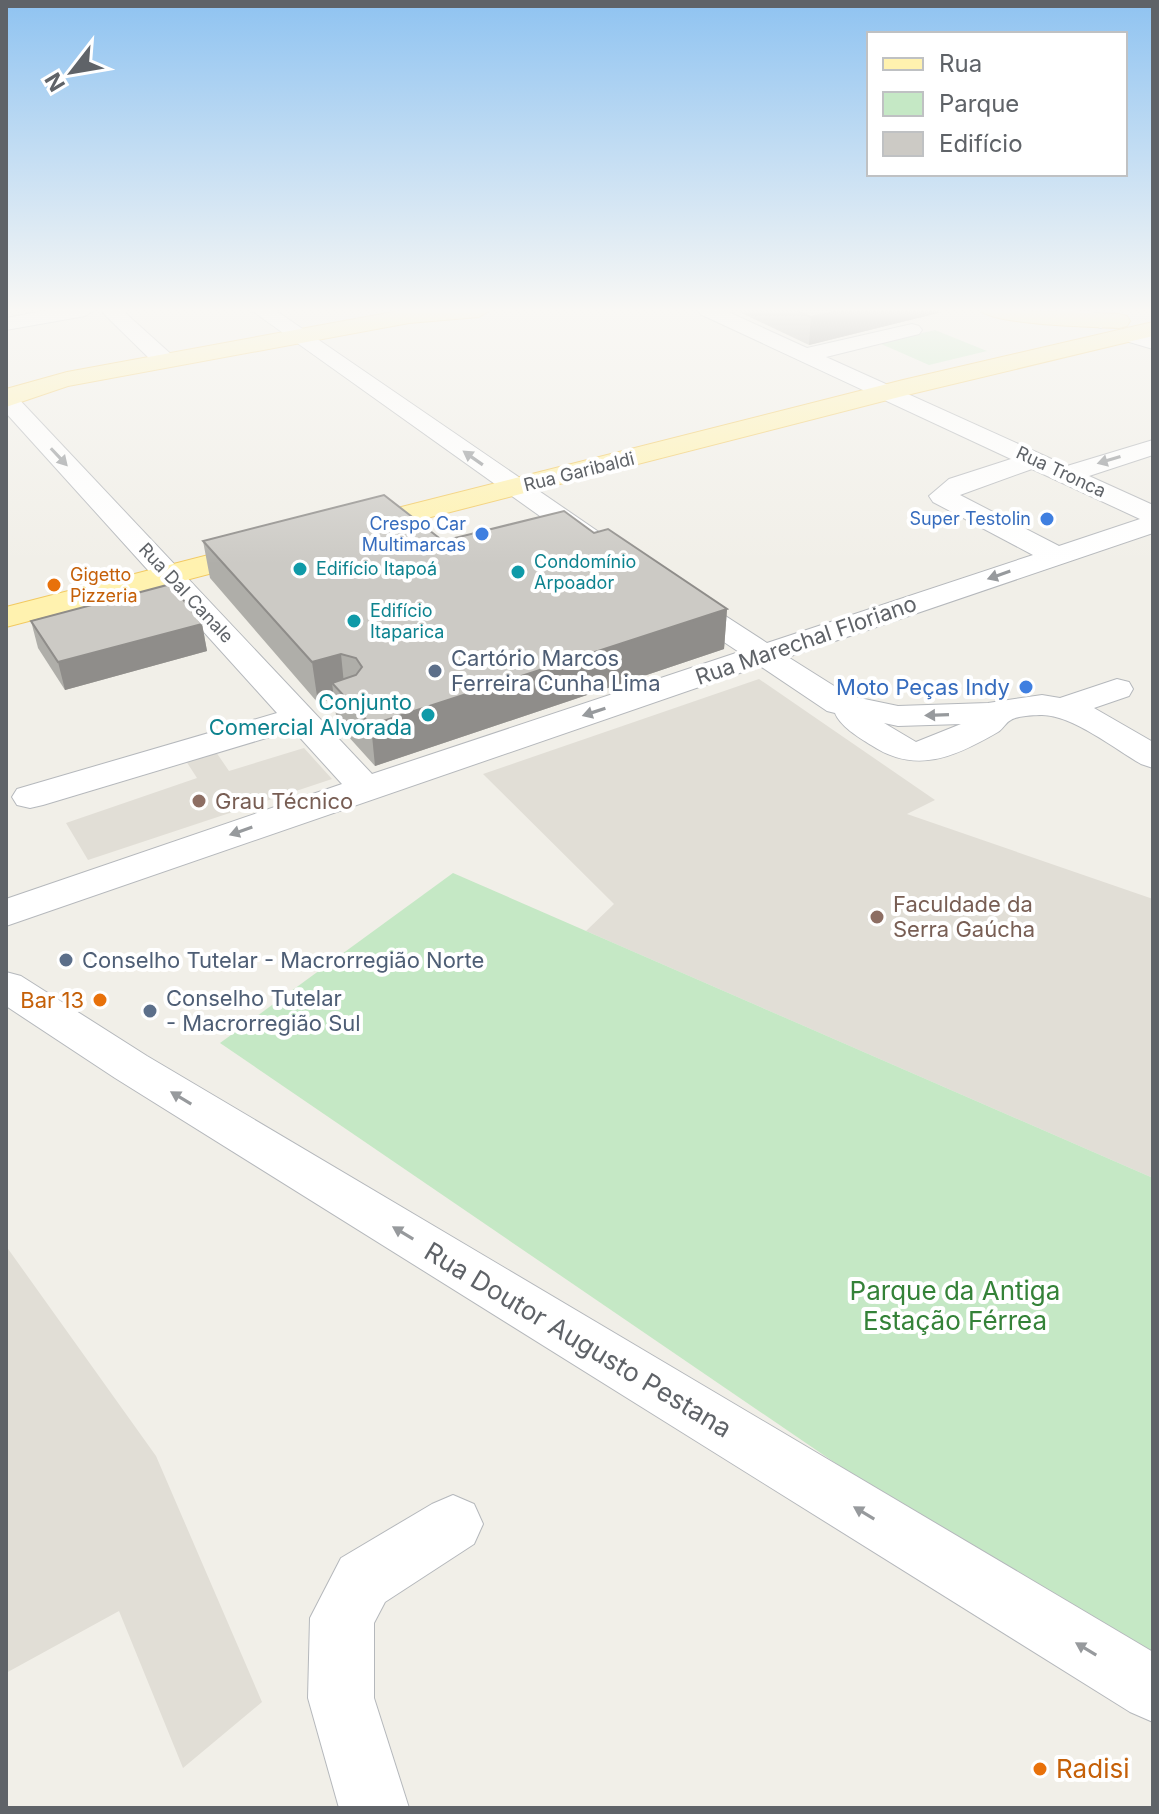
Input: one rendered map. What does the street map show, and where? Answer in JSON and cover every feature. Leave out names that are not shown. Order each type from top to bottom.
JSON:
[{"type":"main road","name":"Rua Garibaldi","points":[[319,536],[880,395]]},
{"type":"main road","points":[[6,617],[289,544]]},
{"type":"street","points":[[384,395],[619,559]]},
{"type":"street","name":"Rua Tronca","points":[[890,395],[1153,515]]},
{"type":"street","name":"Rua Dal Canale","points":[[6,399],[168,573],[311,717],[365,788]]},
{"type":"street","points":[[1065,475],[1153,447]]},
{"type":"street","points":[[1034,460],[958,485],[942,496],[1056,556]]},
{"type":"street","name":"Rua Marechal Floriano","points":[[6,913],[365,788],[1153,524]]},
{"type":"street","points":[[658,585],[902,748],[917,752],[930,750],[983,726],[1038,708],[1117,689]]},
{"type":"street","points":[[1038,708],[1084,716],[1153,757]]},
{"type":"street","points":[[30,797],[311,717]]},
{"type":"street","name":"Rua Doutor Augusto Pestana","points":[[6,986],[145,1076],[1153,1689]]},
{"type":"street","points":[[374,1808],[341,1698],[342,1618],[363,1580],[453,1524]]},
{"type":"shaded area","name":"Faculdade da Serra Gaúcha","points":[[759,679],[935,800],[907,814],[1153,899],[1153,1178],[586,931],[614,904],[483,774]]},
{"type":"shaded area","name":"Grau Técnico","points":[[304,748],[332,779],[88,860],[66,823],[197,778],[186,761],[216,752],[229,771]]},
{"type":"shaded area","points":[[6,1246],[156,1456],[262,1702],[183,1768],[119,1611],[6,1673]]},
{"type":"green space","name":"Parque da Antiga Estação Férrea","points":[[453,873],[1153,1178],[1153,1680],[220,1043]]},
{"type":"building","points":[[384,495],[443,541],[564,511],[594,533],[608,529],[727,609],[371,725],[332,683],[356,675],[362,667],[356,658],[341,654],[312,662],[203,541]]},
{"type":"building","points":[[171,584],[202,624],[58,662],[31,621]]},
{"type":"place","name":"Super Testolin","points":[[1047,519]]},
{"type":"place","name":"Crespo Car Multimarcas","points":[[482,534]]},
{"type":"place","name":"Edifício Itapoá","points":[[300,569]]},
{"type":"place","name":"Condomínio Arpoador","points":[[518,572]]},
{"type":"place","name":"Gigetto Pizzeria","points":[[54,585]]},
{"type":"place","name":"Edifício Itaparica","points":[[354,621]]},
{"type":"place","name":"Cartório Marcos Ferreira Cunha Lima","points":[[435,671]]},
{"type":"place","name":"Moto Peças Indy","points":[[1026,687]]},
{"type":"place","name":"Conjunto Comercial Alvorada","points":[[428,715]]},
{"type":"place","name":"Grau Técnico","points":[[199,801]]},
{"type":"place","name":"Faculdade da Serra Gaúcha","points":[[877,917]]},
{"type":"place","name":"Conselho Tutelar - Macrorregião Norte","points":[[66,960]]},
{"type":"place","name":"Bar 13","points":[[100,1000]]},
{"type":"place","name":"Conselho Tutelar - Macrorregião Sul","points":[[150,1011]]},
{"type":"place","name":"Radisi","points":[[1040,1769]]}]
